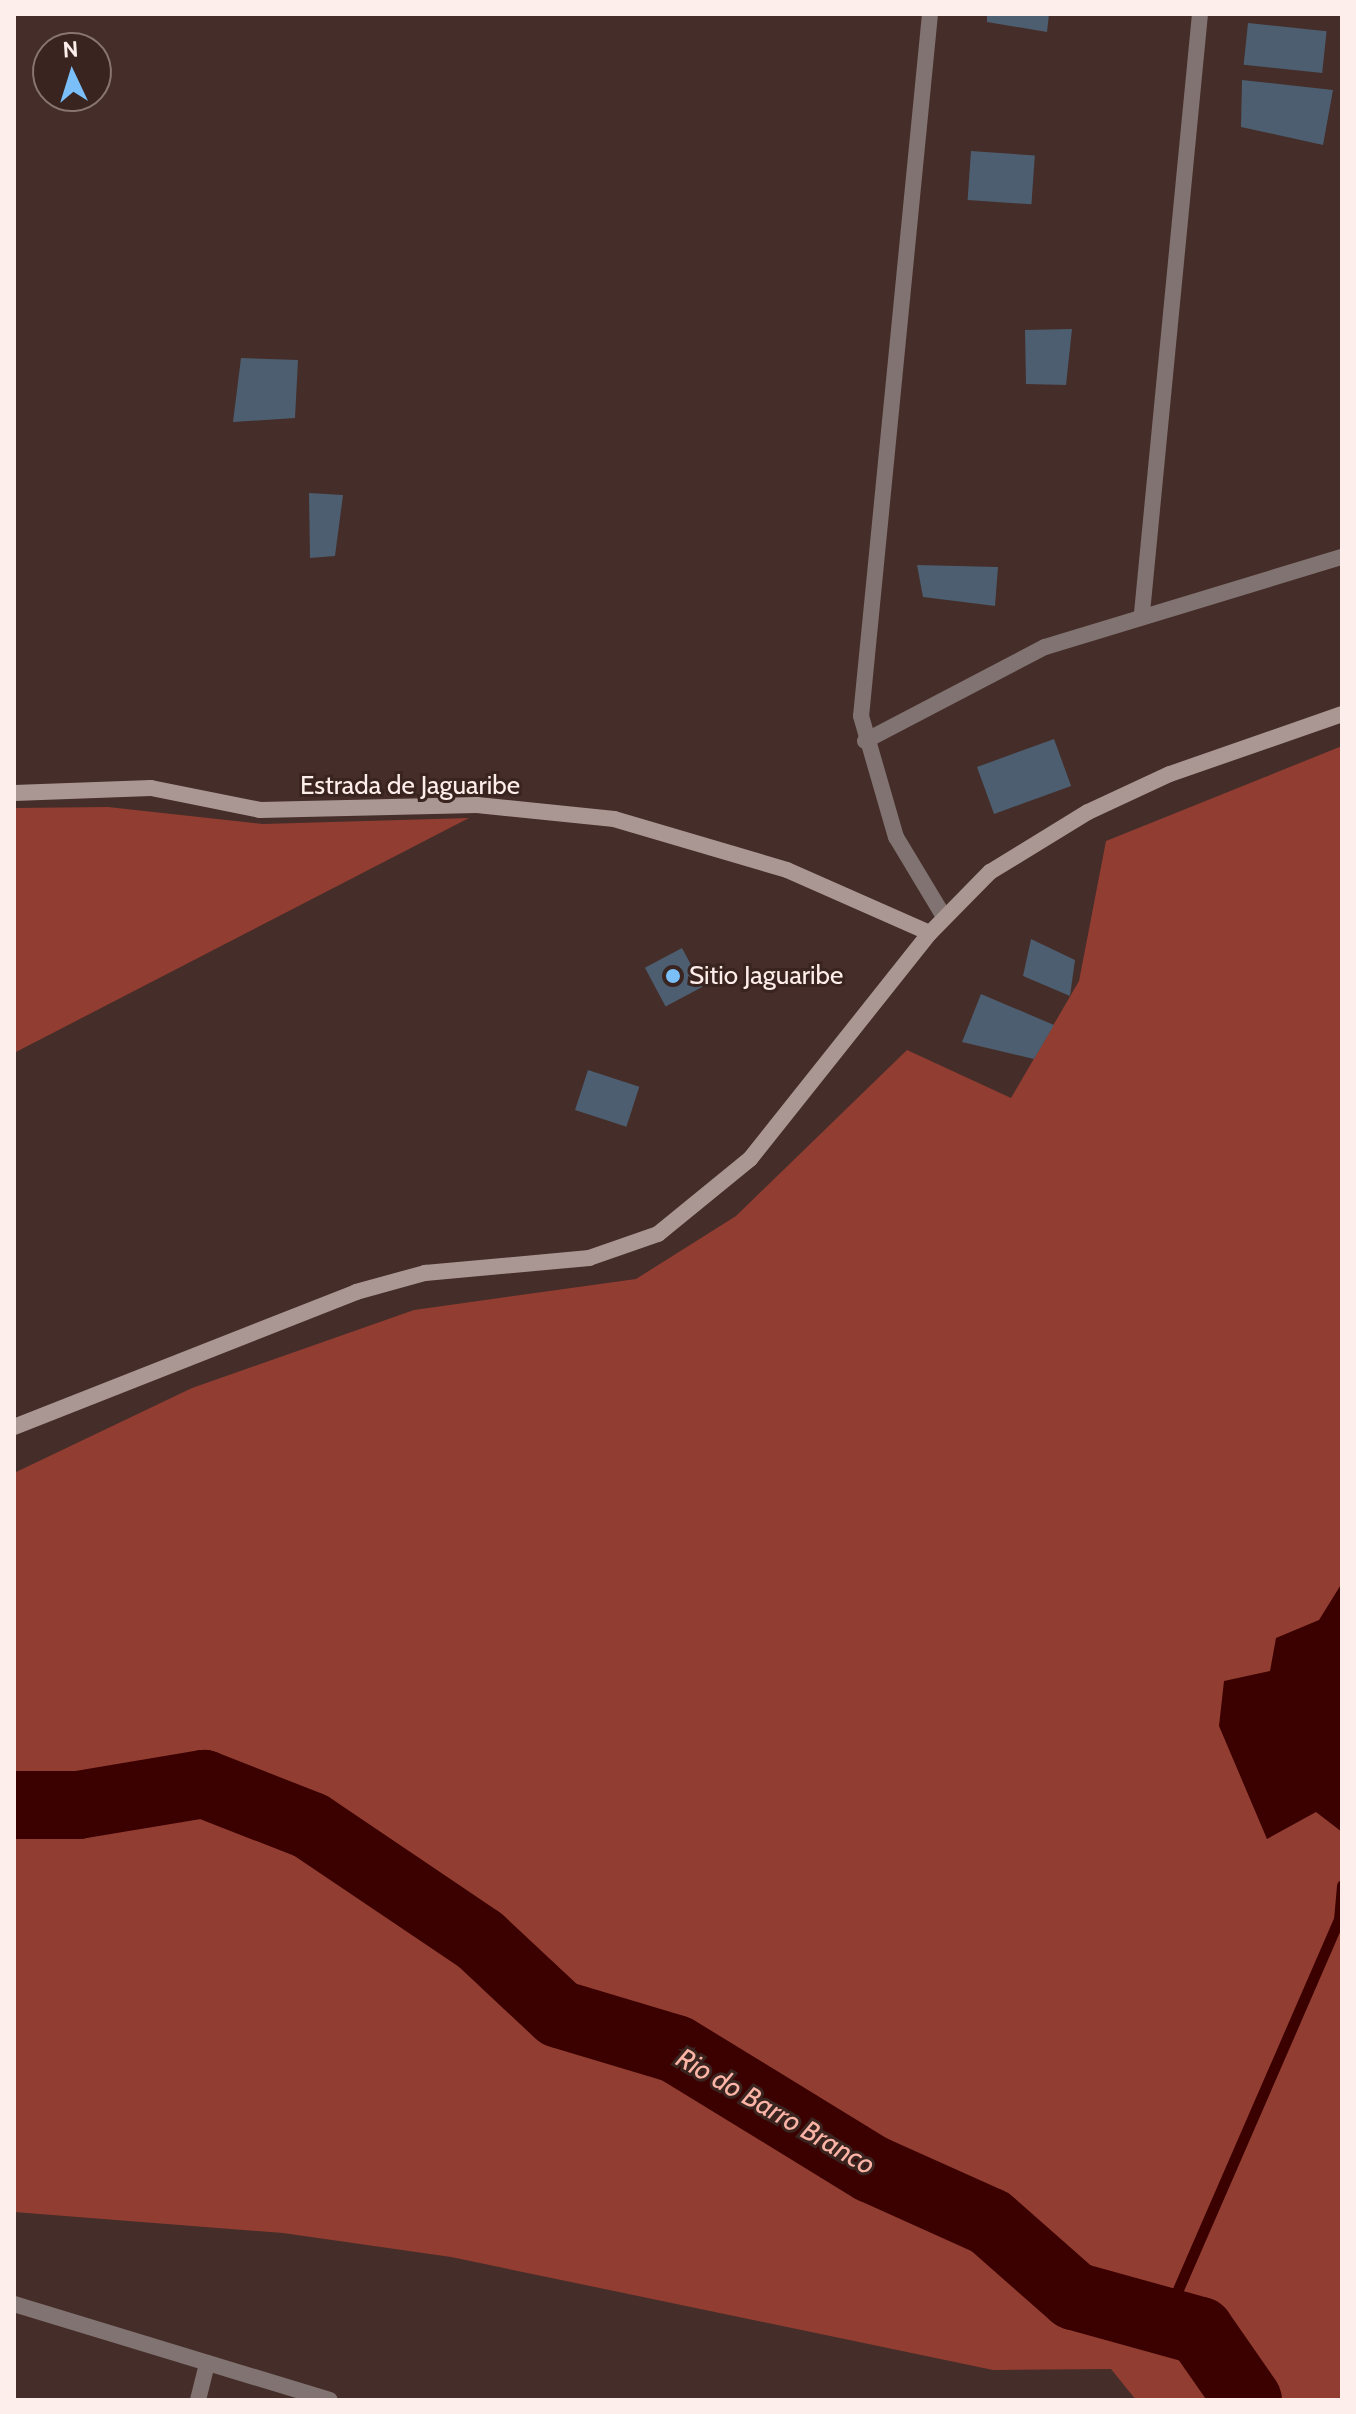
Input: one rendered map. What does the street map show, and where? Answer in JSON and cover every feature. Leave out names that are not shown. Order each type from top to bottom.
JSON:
[{"type":"street","points":[[930,14],[866,650],[865,741],[896,837],[944,917]]},
{"type":"street","points":[[1142,613],[1200,14]]},
{"type":"street","points":[[865,741],[994,668],[1142,613],[1342,557]]},
{"type":"street","points":[[14,1427],[356,1292],[425,1273],[589,1258],[658,1234],[750,1159],[930,933],[990,872],[1088,812],[1170,774],[1342,714]]},
{"type":"street","name":"Estrada de Jaguaribe","points":[[14,793],[151,788],[260,810],[477,805],[614,819],[787,870],[930,933]]},
{"type":"street","points":[[14,2304],[330,2400]]},
{"type":"street","points":[[198,2400],[207,2363]]},
{"type":"shaded area","points":[[1342,746],[1342,2400],[1136,2400],[1111,2369],[993,2370],[451,2257],[283,2233],[14,2212],[14,1473],[192,1388],[414,1310],[636,1279],[736,1216],[907,1050],[1011,1098],[1079,981],[1106,841]]},
{"type":"shaded area","points":[[108,807],[263,824],[469,818],[14,1053],[14,808]]},
{"type":"shaded area","points":[[1342,1583],[1342,1832],[1316,1812],[1267,1839],[1219,1726],[1224,1681],[1270,1671],[1276,1638],[1319,1620]]},
{"type":"building","points":[[987,14],[1049,14],[1047,32],[987,22]]},
{"type":"building","points":[[1248,23],[1327,31],[1322,73],[1244,65]]},
{"type":"building","points":[[1242,80],[1333,90],[1323,145],[1241,127]]},
{"type":"building","points":[[971,151],[1035,155],[1031,204],[968,200]]},
{"type":"building","points":[[1072,329],[1066,385],[1026,384],[1025,330]]},
{"type":"building","points":[[241,358],[298,360],[295,418],[233,422]]},
{"type":"building","points":[[309,493],[343,495],[335,556],[310,558]]},
{"type":"building","points":[[917,565],[998,567],[995,606],[923,597]]},
{"type":"building","points":[[1054,739],[1071,786],[994,814],[977,767]]},
{"type":"building","points":[[1031,939],[1075,960],[1070,996],[1023,976]]},
{"type":"building","name":"Sitio Jaguaribe","points":[[682,948],[703,987],[666,1007],[645,968]]},
{"type":"building","points":[[981,994],[1054,1025],[1034,1059],[962,1042]]},
{"type":"building","points":[[588,1070],[639,1087],[626,1127],[575,1110]]},
{"type":"waterway","name":"Rio do Barro Branco","points":[[14,1805],[78,1805],[204,1784],[311,1826],[480,1940],[559,2014],[676,2049],[872,2169],[990,2222],[1074,2296],[1200,2331],[1248,2400]]},
{"type":"waterway","points":[[1166,2317],[1339,1920],[1342,1885]]},
{"type":"place","name":"Sitio Jaguaribe","points":[[673,976]]}]
